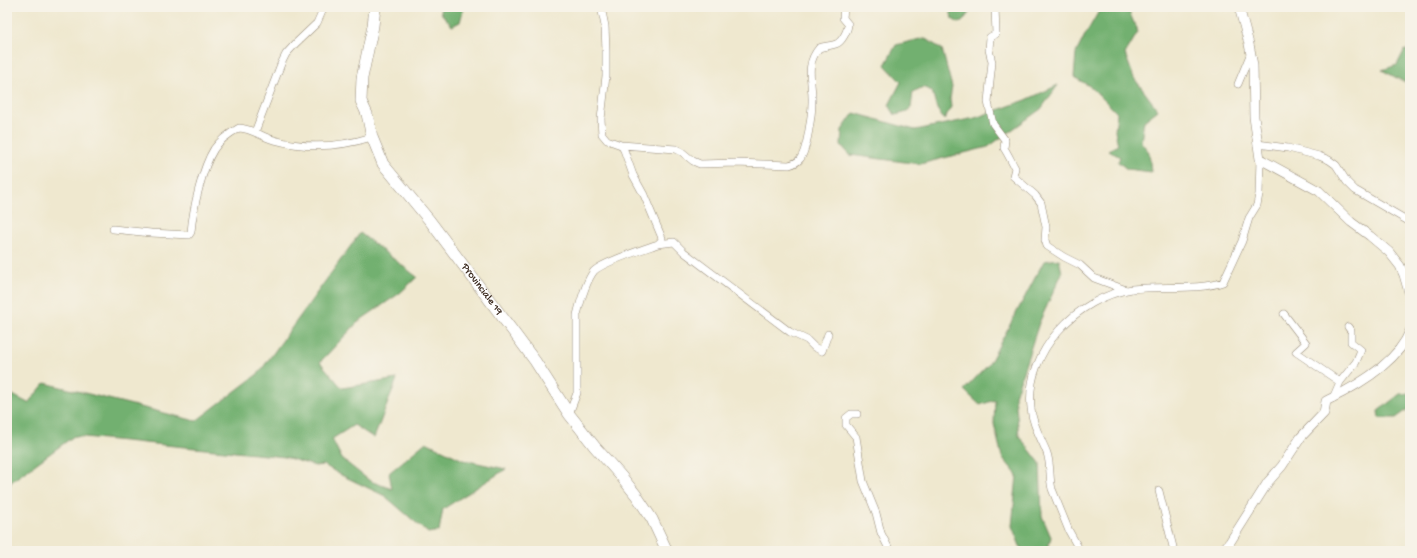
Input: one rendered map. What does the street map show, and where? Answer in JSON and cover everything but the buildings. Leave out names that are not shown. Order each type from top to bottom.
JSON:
[{"type":"main road","name":"Provinciale 19","points":[[375,7],[373,26],[364,70],[362,101],[367,114],[372,137],[383,164],[430,221],[512,330],[594,447],[636,495],[652,519],[667,551]]},
{"type":"street","points":[[255,132],[280,64],[286,54],[317,23],[324,7]]},
{"type":"street","points":[[601,7],[605,26],[606,51],[606,76],[601,119],[602,134],[607,140],[621,145],[676,150],[682,152],[693,161],[706,164],[736,163],[789,165],[796,163],[801,159],[808,138],[812,103],[810,73],[812,57],[819,48],[837,44],[841,40],[848,28],[848,24],[843,18],[844,7]]},
{"type":"street","points":[[996,7],[996,34],[990,37],[989,50],[992,62],[988,102],[992,124],[1005,140],[1004,148],[1015,168],[1013,176],[1035,194],[1041,203],[1046,227],[1045,240],[1047,246],[1080,265],[1094,278],[1126,290]]},
{"type":"street","points":[[1080,551],[1069,531],[1050,483],[1050,466],[1047,454],[1037,431],[1030,407],[1033,378],[1046,346],[1058,331],[1073,317],[1104,297],[1126,290],[1200,286],[1223,282],[1257,205],[1259,194],[1260,159],[1254,117],[1252,65],[1239,7]]},
{"type":"street","points":[[1238,84],[1250,55]]},
{"type":"street","points":[[113,229],[189,235],[191,232],[194,210],[206,168],[214,149],[222,140],[240,128],[246,128],[276,141],[314,147],[359,141],[372,137]]},
{"type":"street","points":[[1257,144],[1288,148],[1329,160],[1336,165],[1347,182],[1355,190],[1410,222]]},
{"type":"street","points":[[621,145],[633,175],[644,195],[660,232],[662,238],[658,244]]},
{"type":"street","points":[[1260,159],[1319,191],[1351,222],[1389,252],[1400,266],[1410,296]]},
{"type":"street","points":[[570,414],[577,392],[578,315],[580,303],[594,271],[624,256],[658,244],[674,242],[684,252],[769,317],[790,332],[807,340],[814,347],[822,351],[828,334]]},
{"type":"street","points":[[1284,314],[1306,343],[1296,352],[1340,382]]},
{"type":"street","points":[[1333,398],[1340,382],[1356,362],[1361,350],[1351,342],[1351,331],[1348,327]]},
{"type":"street","points":[[1222,551],[1230,542],[1268,482],[1282,466],[1301,437],[1324,413],[1326,401],[1366,379],[1393,356],[1402,346],[1410,331]]},
{"type":"street","points":[[857,414],[851,414],[846,418],[846,425],[856,437],[863,481],[876,513],[881,533],[890,551]]},
{"type":"street","points":[[1159,491],[1174,551]]},
{"type":"green space","points":[[440,7],[464,7],[460,22],[452,26],[441,13]]},
{"type":"green space","points":[[951,7],[970,7],[972,9],[962,22],[959,23],[952,19]]},
{"type":"green space","points":[[1098,7],[1127,7],[1138,32],[1125,54],[1134,78],[1158,110],[1144,121],[1141,142],[1149,152],[1151,172],[1127,169],[1118,162],[1120,157],[1108,150],[1118,145],[1115,131],[1117,113],[1091,87],[1074,77],[1076,53],[1099,11]]},
{"type":"green space","points":[[924,38],[942,49],[952,87],[950,99],[951,107],[944,120],[937,109],[932,91],[923,87],[913,92],[911,108],[904,113],[895,115],[889,105],[901,82],[885,65],[896,45]]},
{"type":"green space","points":[[1410,49],[1410,81],[1408,84],[1382,70],[1397,65],[1404,51]]},
{"type":"green space","points":[[1058,85],[1041,109],[988,147],[920,164],[850,155],[841,145],[842,130],[854,113],[915,130],[975,118],[1026,100]]},
{"type":"green space","points":[[360,233],[417,277],[400,293],[359,321],[320,362],[342,388],[397,379],[374,438],[354,425],[332,439],[342,459],[370,481],[392,489],[389,473],[426,442],[463,460],[506,469],[443,509],[439,531],[428,533],[385,496],[339,474],[324,465],[315,466],[285,457],[74,436],[11,482],[7,494],[7,392],[28,403],[45,383],[196,421],[259,373]]},
{"type":"green space","points":[[1059,259],[1062,273],[1039,323],[1015,396],[1019,436],[1040,463],[1042,516],[1051,537],[1047,551],[1022,551],[1012,526],[1017,475],[1002,457],[994,424],[995,400],[980,405],[964,390],[989,364],[1044,261]]},
{"type":"green space","points":[[1410,393],[1410,408],[1396,418],[1379,418],[1378,411],[1400,394]]}]
